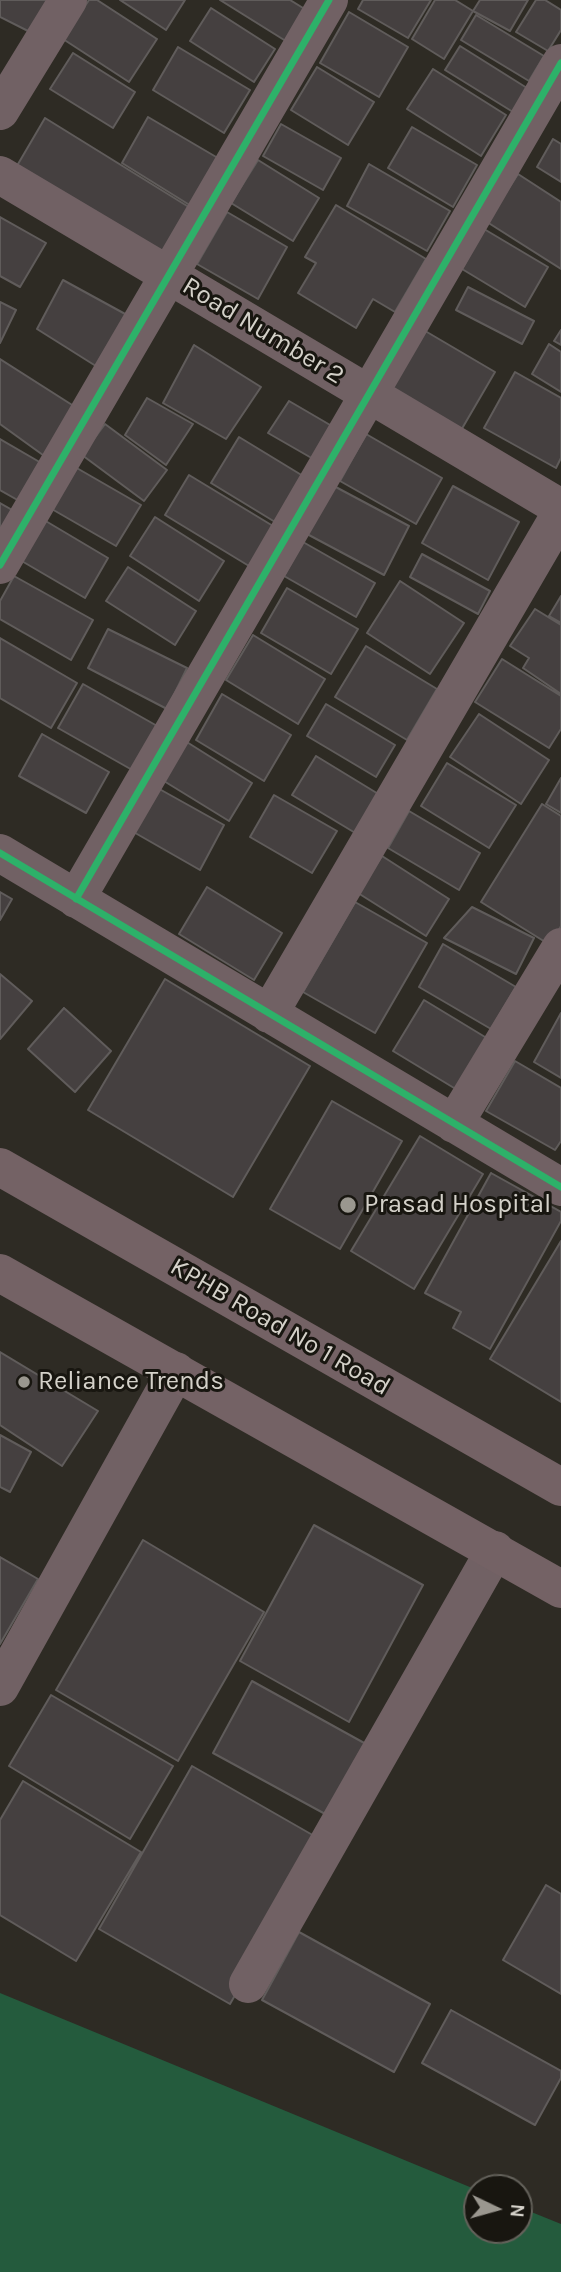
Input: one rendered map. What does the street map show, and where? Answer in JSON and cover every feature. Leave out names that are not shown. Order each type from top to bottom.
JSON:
[{"type":"main road","name":"KPHB Road No 1 Road","points":[[0,1167],[561,1488]]},
{"type":"main road","points":[[0,1273],[561,1588]]},
{"type":"street","points":[[0,111],[68,0]]},
{"type":"street","points":[[0,565],[329,0]]},
{"type":"street","points":[[76,899],[561,64]]},
{"type":"street","name":"Road Number 2","points":[[0,175],[561,511]]},
{"type":"street","points":[[270,1014],[561,511]]},
{"type":"street","points":[[0,853],[561,1186]]},
{"type":"street","points":[[454,1124],[561,947]]},
{"type":"street","points":[[0,1687],[176,1371]]},
{"type":"street","points":[[248,1984],[495,1550]]},
{"type":"green space","points":[[0,1993],[463,2184],[463,2244],[533,2244],[533,2213],[561,2224],[561,2272],[0,2272]]},
{"type":"building","points":[[0,0],[48,0],[30,32],[0,17]]},
{"type":"building","points":[[89,0],[97,0],[157,39],[129,82],[63,39]]},
{"type":"building","points":[[120,0],[185,0],[166,30]]},
{"type":"building","points":[[220,0],[290,0],[316,16],[297,48]]},
{"type":"building","points":[[363,0],[431,0],[408,38],[358,9]]},
{"type":"building","points":[[435,0],[455,0],[473,11],[444,59],[412,39]]},
{"type":"building","points":[[480,0],[528,0],[510,31],[473,11]]},
{"type":"building","points":[[536,0],[545,0],[561,10],[561,30],[548,51],[516,32]]},
{"type":"building","points":[[211,8],[275,49],[254,82],[190,41]]},
{"type":"building","points":[[349,12],[408,47],[379,97],[320,63]]},
{"type":"building","points":[[476,15],[544,56],[529,81],[461,40]]},
{"type":"building","points":[[460,46],[527,88],[513,112],[445,70]]},
{"type":"building","points":[[178,47],[250,90],[224,133],[153,90]]},
{"type":"building","points":[[73,53],[135,92],[113,128],[50,89]]},
{"type":"building","points":[[317,67],[374,102],[348,145],[291,110]]},
{"type":"building","points":[[433,69],[506,115],[481,156],[407,109]]},
{"type":"building","points":[[148,117],[223,161],[196,209],[122,163]]},
{"type":"building","points":[[45,118],[192,209],[158,264],[11,176]]},
{"type":"building","points":[[281,124],[341,158],[323,190],[263,156]]},
{"type":"building","points":[[412,127],[477,165],[453,207],[388,168]]},
{"type":"building","points":[[553,139],[561,144],[561,182],[537,167]]},
{"type":"building","points":[[258,160],[319,198],[293,241],[231,203]]},
{"type":"building","points":[[369,164],[450,211],[427,251],[347,206]]},
{"type":"building","points":[[518,174],[561,202],[561,269],[487,222]]},
{"type":"building","points":[[336,205],[426,259],[395,312],[373,299],[356,328],[298,293],[316,263],[305,257]]},
{"type":"building","points":[[227,212],[287,247],[258,299],[197,264]]},
{"type":"building","points":[[0,217],[46,243],[20,287],[0,276]]},
{"type":"building","points":[[484,229],[548,267],[525,307],[462,269]]},
{"type":"building","points":[[63,280],[127,315],[99,368],[37,329]]},
{"type":"building","points":[[468,287],[534,321],[522,344],[456,310]]},
{"type":"building","points":[[0,302],[16,310],[0,343]]},
{"type":"building","points":[[415,325],[495,372],[460,432],[380,385]]},
{"type":"building","points":[[561,330],[561,345],[554,341]]},
{"type":"building","points":[[549,344],[561,352],[561,392],[532,374]]},
{"type":"building","points":[[194,345],[261,387],[226,439],[163,403]]},
{"type":"building","points":[[0,359],[80,410],[54,463],[0,424]]},
{"type":"building","points":[[515,372],[561,398],[561,458],[556,468],[484,428]]},
{"type":"building","points":[[147,398],[193,424],[166,465],[125,435]]},
{"type":"building","points":[[289,401],[337,429],[315,460],[268,433]]},
{"type":"building","points":[[105,424],[167,470],[144,501],[82,455]]},
{"type":"building","points":[[366,434],[442,478],[416,524],[340,481]]},
{"type":"building","points":[[239,437],[308,479],[280,525],[211,483]]},
{"type":"building","points":[[0,439],[43,464],[21,502],[0,490]]},
{"type":"building","points":[[75,467],[141,505],[116,546],[50,508]]},
{"type":"building","points":[[189,475],[273,526],[249,566],[165,515]]},
{"type":"building","points":[[332,485],[409,526],[384,575],[307,534]]},
{"type":"building","points":[[453,486],[519,522],[488,580],[422,543]]},
{"type":"building","points":[[0,503],[21,515],[0,557]]},
{"type":"building","points":[[155,517],[224,561],[199,601],[130,556]]},
{"type":"building","points":[[44,520],[108,558],[85,598],[20,560]]},
{"type":"building","points":[[303,542],[375,583],[356,617],[284,576]]},
{"type":"building","points":[[422,554],[490,591],[478,614],[410,577]]},
{"type":"building","points":[[128,567],[196,611],[175,645],[106,601]]},
{"type":"building","points":[[14,576],[93,620],[71,660],[0,619],[0,601]]},
{"type":"building","points":[[400,581],[464,623],[430,674],[367,633]]},
{"type":"building","points":[[287,588],[358,629],[331,674],[261,633]]},
{"type":"building","points":[[561,596],[561,623],[549,616]]},
{"type":"building","points":[[535,609],[561,625],[561,694],[523,668],[529,658],[510,646]]},
{"type":"building","points":[[108,629],[187,668],[167,709],[88,668]]},
{"type":"building","points":[[253,635],[325,679],[298,724],[226,680]]},
{"type":"building","points":[[0,638],[77,683],[51,728],[0,698]]},
{"type":"building","points":[[366,646],[437,689],[407,740],[335,697]]},
{"type":"building","points":[[502,659],[561,696],[561,729],[549,748],[475,702]]},
{"type":"building","points":[[83,684],[159,727],[134,771],[58,728]]},
{"type":"building","points":[[222,694],[291,735],[264,781],[196,740]]},
{"type":"building","points":[[326,704],[395,745],[376,777],[307,736]]},
{"type":"building","points":[[479,714],[549,760],[521,804],[450,757]]},
{"type":"building","points":[[42,734],[109,772],[86,813],[19,776]]},
{"type":"building","points":[[182,739],[252,783],[229,821],[159,778]]},
{"type":"building","points":[[316,756],[380,795],[357,834],[292,795]]},
{"type":"building","points":[[447,763],[516,805],[489,848],[421,806]]},
{"type":"building","points":[[561,778],[561,813],[546,804]]},
{"type":"building","points":[[154,786],[224,825],[200,870],[130,830]]},
{"type":"building","points":[[274,795],[337,831],[312,873],[250,837]]},
{"type":"building","points":[[542,804],[561,816],[561,926],[550,945],[481,902]]},
{"type":"building","points":[[409,811],[480,853],[459,890],[388,848]]},
{"type":"building","points":[[382,856],[449,899],[426,936],[358,893]]},
{"type":"building","points":[[207,887],[282,933],[254,980],[179,934]]},
{"type":"building","points":[[0,892],[12,899],[0,920]]},
{"type":"building","points":[[355,902],[427,943],[375,1033],[303,992]]},
{"type":"building","points":[[472,907],[534,938],[516,974],[444,938]]},
{"type":"building","points":[[443,944],[516,987],[491,1029],[419,987]]},
{"type":"building","points":[[0,974],[32,1001],[0,1039]]},
{"type":"building","points":[[165,979],[310,1066],[233,1197],[88,1110]]},
{"type":"building","points":[[424,1000],[490,1040],[459,1091],[393,1051]]},
{"type":"building","points":[[64,1008],[111,1051],[75,1092],[28,1049]]},
{"type":"building","points":[[561,1013],[561,1078],[534,1062]]},
{"type":"building","points":[[515,1061],[561,1088],[561,1141],[555,1150],[486,1111]]},
{"type":"building","points":[[332,1101],[402,1141],[340,1249],[270,1209]]},
{"type":"building","points":[[420,1136],[483,1174],[414,1289],[351,1251]]},
{"type":"building","points":[[491,1173],[561,1212],[561,1221],[490,1349],[453,1328],[461,1312],[425,1293]]},
{"type":"building","points":[[561,1241],[561,1402],[490,1359]]},
{"type":"building","name":"Reliance Trends","points":[[0,1352],[98,1411],[62,1466],[0,1425]]},
{"type":"building","points":[[0,1435],[31,1452],[10,1492],[0,1487]]},
{"type":"building","points":[[314,1525],[423,1585],[349,1722],[240,1661]]},
{"type":"building","points":[[143,1540],[264,1612],[178,1761],[56,1690]]},
{"type":"building","points":[[0,1557],[38,1579],[0,1644]]},
{"type":"building","points":[[252,1681],[366,1744],[327,1815],[213,1753]]},
{"type":"building","points":[[51,1695],[173,1766],[130,1839],[9,1766]]},
{"type":"building","points":[[192,1766],[323,1841],[230,2004],[99,1929]]},
{"type":"building","points":[[23,1781],[141,1852],[76,1961],[0,1915],[0,1820]]},
{"type":"building","points":[[546,1885],[561,1894],[561,1994],[503,1960]]},
{"type":"building","points":[[299,1932],[430,2004],[394,2072],[262,2000]]},
{"type":"building","points":[[451,2010],[561,2071],[561,2078],[535,2125],[422,2063]]},
{"type":"cycle path","points":[[0,565],[329,0]]},
{"type":"cycle path","points":[[76,899],[561,63]]},
{"type":"cycle path","points":[[0,853],[561,1187]]},
{"type":"place","name":"Prasad Hospital","points":[[348,1205]]},
{"type":"place","name":"Reliance Trends","points":[[24,1382]]}]
